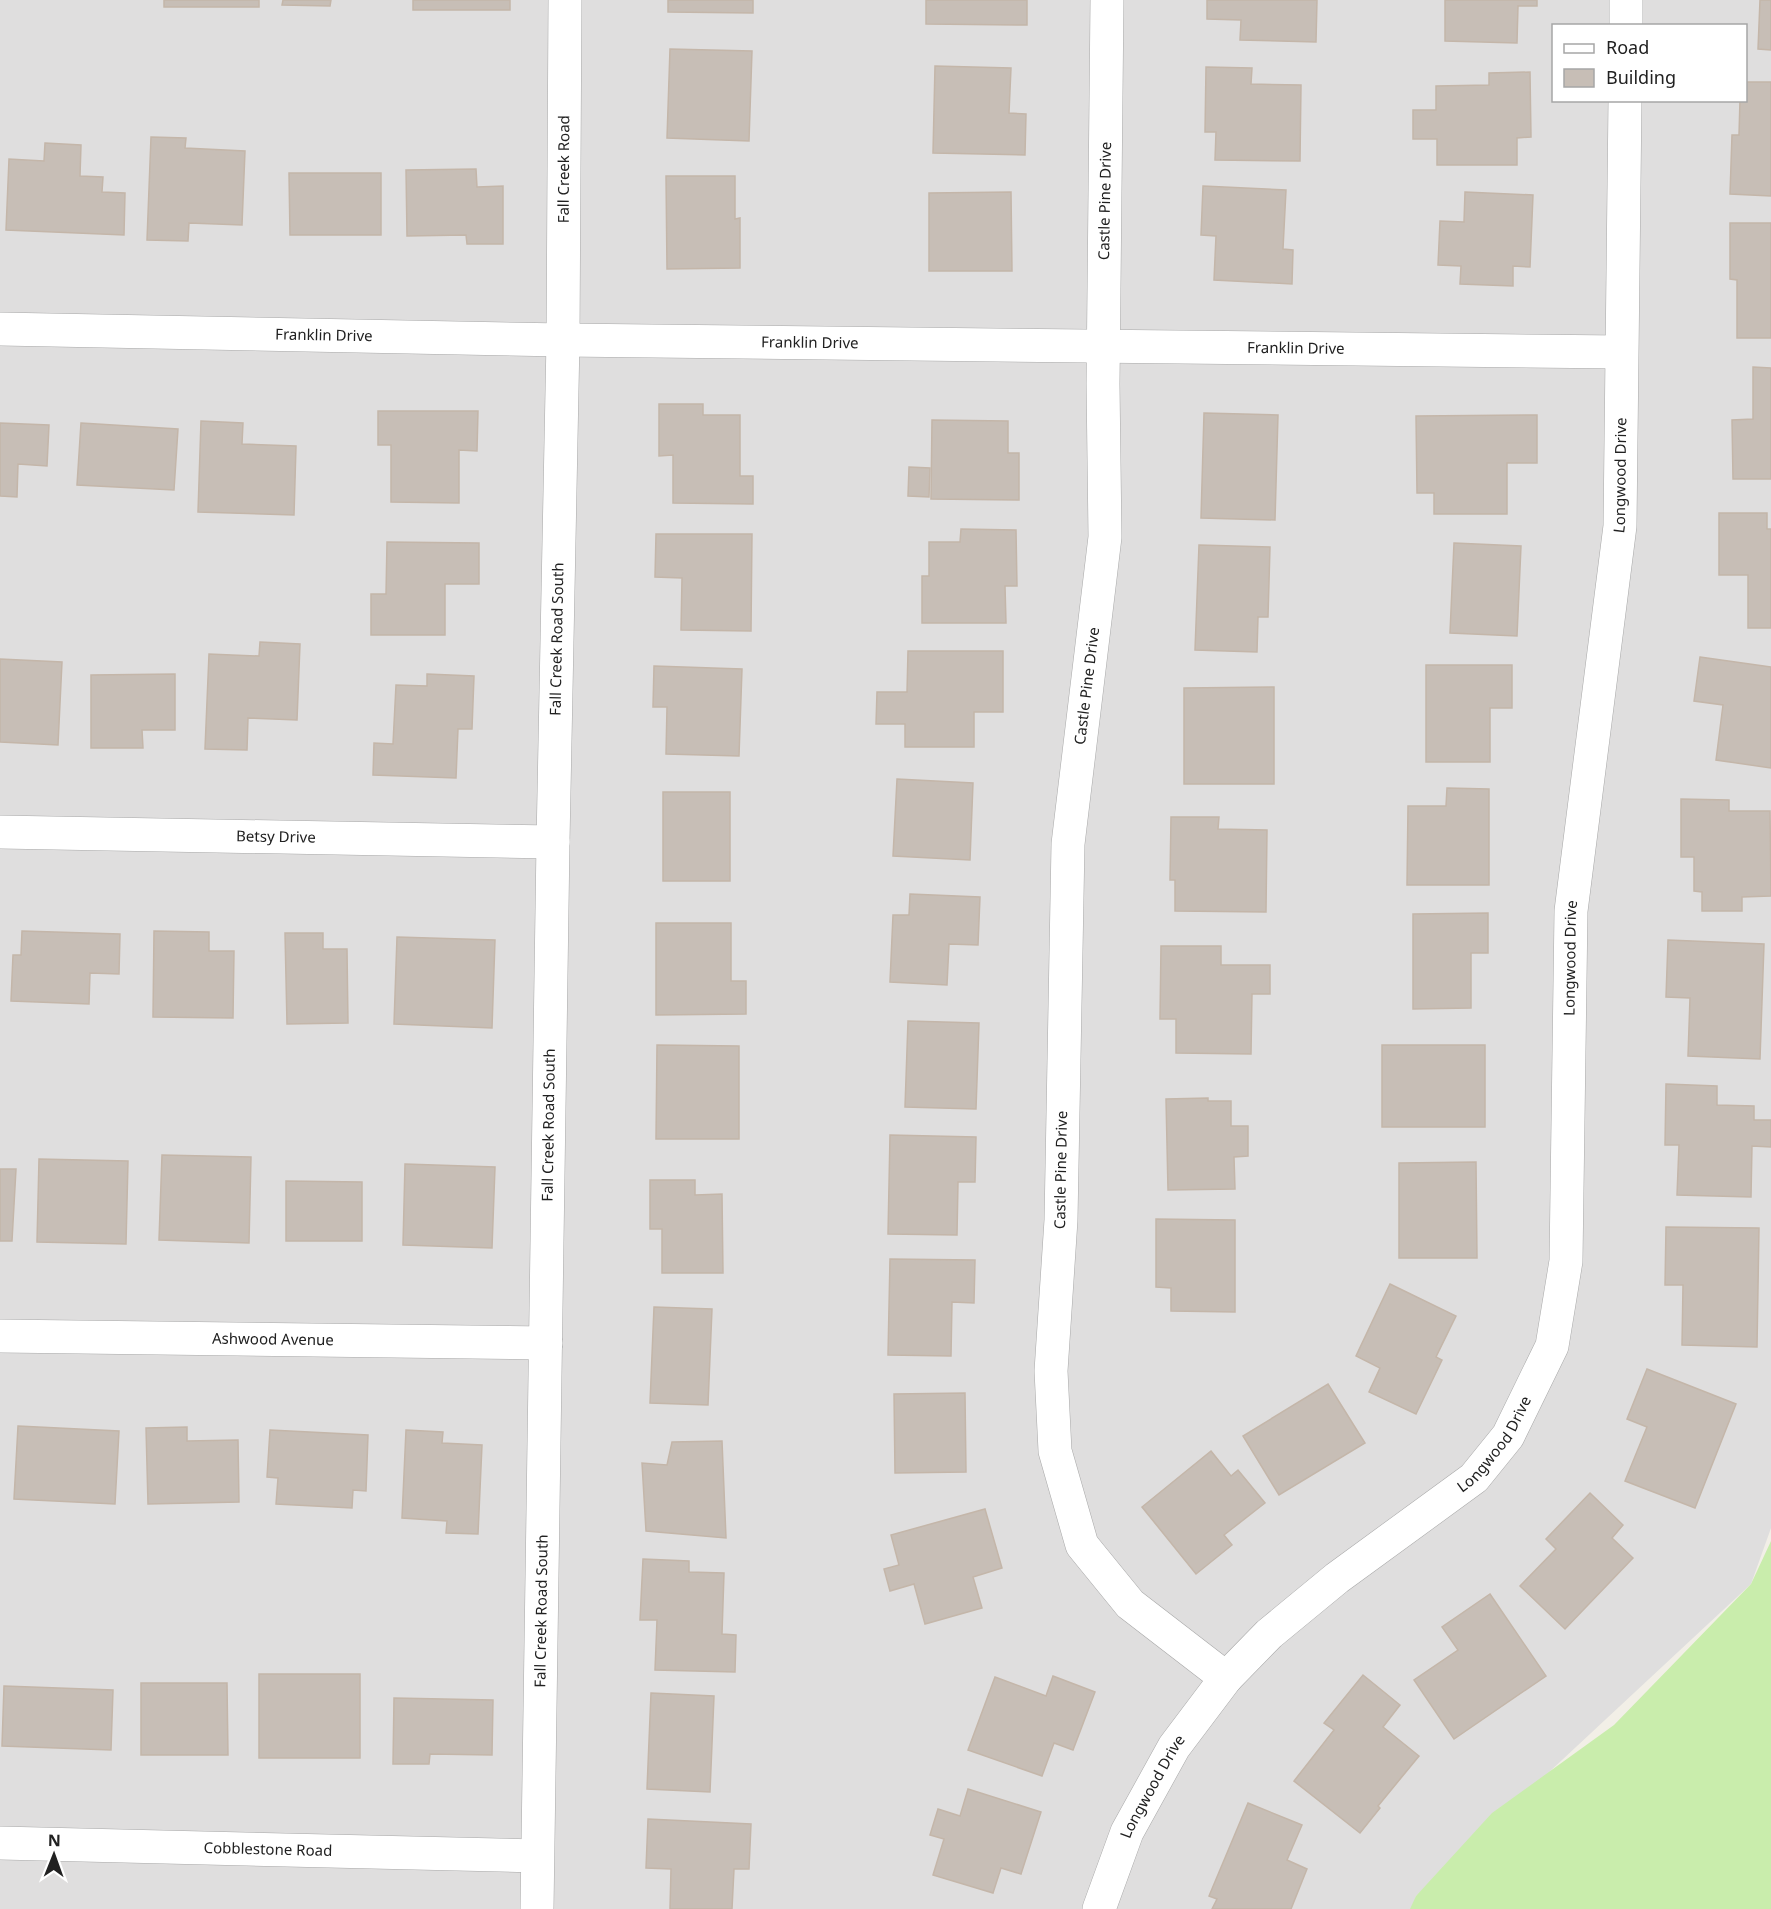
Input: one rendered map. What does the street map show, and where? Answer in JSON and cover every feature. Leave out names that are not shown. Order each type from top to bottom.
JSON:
[{"type":"street","name":"Fall Creek Road","points":[[563,340],[565,0]]},
{"type":"street","name":"Castle Pine Drive","points":[[1107,0],[1103,348],[1105,537],[1068,844],[1061,1220],[1051,1371],[1055,1451],[1082,1545],[1130,1604],[1226,1678]]},
{"type":"street","points":[[1626,0],[1626,24]]},
{"type":"street","name":"Longwood Drive","points":[[1099,1909],[1132,1823],[1174,1747],[1226,1678],[1269,1634],[1337,1578],[1474,1478],[1508,1436],[1552,1346],[1566,1261],[1571,912],[1620,526],[1625,102]]},
{"type":"street","name":"Franklin Drive","points":[[0,329],[1103,348],[1621,352]]},
{"type":"street","name":"Fall Creek Road South","points":[[537,1909],[563,340]]},
{"type":"street","name":"Betsy Drive","points":[[0,832],[553,842]]},
{"type":"street","name":"Ashwood Avenue","points":[[0,1336],[546,1343]]},
{"type":"street","name":"Cobblestone Road","points":[[0,1843],[537,1856]]},
{"type":"shaded area","points":[[0,0],[1771,0],[1771,1528],[1751,1584],[1416,1896],[1413,1909],[0,1909]]},
{"type":"green space","points":[[1771,1541],[1771,1909],[1410,1909],[1416,1896],[1492,1813],[1614,1725],[1751,1584]]},
{"type":"building","points":[[164,0],[259,0],[259,7],[164,7]]},
{"type":"building","points":[[283,0],[331,0],[330,6],[282,5]]},
{"type":"building","points":[[413,0],[510,0],[510,10],[413,10]]},
{"type":"building","points":[[668,0],[753,0],[753,13],[668,12]]},
{"type":"building","points":[[926,0],[1027,0],[1027,25],[926,24]]},
{"type":"building","points":[[1207,0],[1317,0],[1316,42],[1240,40],[1241,20],[1207,19]]},
{"type":"building","points":[[1445,0],[1537,0],[1537,6],[1518,6],[1517,43],[1445,41]]},
{"type":"building","points":[[1760,0],[1771,0],[1771,50],[1758,49]]},
{"type":"building","points":[[670,49],[752,51],[749,141],[667,138]]},
{"type":"building","points":[[935,66],[1011,68],[1009,113],[1026,114],[1025,155],[933,153]]},
{"type":"building","points":[[1206,67],[1252,68],[1251,84],[1301,85],[1300,161],[1215,160],[1216,132],[1205,132]]},
{"type":"building","points":[[1530,72],[1531,137],[1517,138],[1517,165],[1437,165],[1437,139],[1413,139],[1413,110],[1436,110],[1436,86],[1489,85],[1489,73]]},
{"type":"building","points":[[1747,82],[1771,82],[1771,196],[1730,194],[1732,135],[1739,135],[1740,102],[1747,102]]},
{"type":"building","points":[[151,137],[186,138],[185,148],[245,151],[242,225],[189,223],[188,241],[147,240]]},
{"type":"building","points":[[45,143],[81,145],[80,176],[103,177],[102,192],[125,193],[124,235],[6,230],[9,159],[44,161]]},
{"type":"building","points":[[476,169],[477,187],[503,186],[503,244],[467,244],[466,235],[407,236],[406,170]]},
{"type":"building","points":[[289,173],[381,173],[381,235],[290,235]]},
{"type":"building","points":[[666,176],[735,176],[735,219],[740,218],[740,268],[667,269]]},
{"type":"building","points":[[1203,186],[1286,190],[1283,249],[1293,250],[1292,284],[1214,280],[1216,236],[1201,235]]},
{"type":"building","points":[[1011,192],[1012,271],[929,271],[929,193]]},
{"type":"building","points":[[1465,192],[1533,195],[1530,267],[1513,266],[1513,286],[1460,284],[1461,266],[1438,265],[1440,221],[1464,222]]},
{"type":"building","points":[[1730,223],[1771,223],[1771,338],[1737,338],[1737,280],[1730,279]]},
{"type":"building","points":[[1753,367],[1771,368],[1771,479],[1733,479],[1732,420],[1753,419]]},
{"type":"building","points":[[659,404],[703,404],[703,415],[740,415],[740,476],[753,476],[753,504],[673,503],[673,455],[659,456]]},
{"type":"building","points":[[378,411],[478,411],[477,451],[459,450],[459,503],[391,502],[391,445],[378,445]]},
{"type":"building","points":[[1204,413],[1278,415],[1275,520],[1201,518]]},
{"type":"building","points":[[1537,415],[1537,463],[1507,463],[1507,514],[1434,514],[1434,493],[1417,493],[1416,416]]},
{"type":"building","points":[[932,420],[1008,421],[1008,453],[1019,453],[1019,500],[931,499]]},
{"type":"building","points":[[201,421],[243,423],[242,444],[296,446],[294,515],[198,512]]},
{"type":"building","points":[[0,423],[49,425],[47,466],[18,464],[17,497],[0,496]]},
{"type":"building","points":[[81,423],[178,429],[174,490],[77,485]]},
{"type":"building","points":[[909,467],[930,468],[929,497],[908,496]]},
{"type":"building","points":[[1719,513],[1767,513],[1767,529],[1771,529],[1771,628],[1748,628],[1748,575],[1719,575]]},
{"type":"building","points":[[961,529],[1016,530],[1017,586],[1005,586],[1006,623],[922,623],[922,576],[929,576],[929,542],[960,542]]},
{"type":"building","points":[[656,534],[752,534],[751,631],[681,630],[682,578],[655,577]]},
{"type":"building","points":[[387,542],[479,543],[479,584],[445,584],[445,635],[371,635],[371,594],[386,594]]},
{"type":"building","points":[[1454,543],[1521,546],[1517,636],[1450,633]]},
{"type":"building","points":[[1199,545],[1270,547],[1268,617],[1258,617],[1257,652],[1195,650]]},
{"type":"building","points":[[260,642],[300,644],[297,720],[248,718],[247,750],[205,749],[209,654],[259,656]]},
{"type":"building","points":[[908,651],[1003,651],[1003,712],[974,712],[974,747],[905,747],[905,724],[876,724],[877,692],[907,692]]},
{"type":"building","points":[[1700,657],[1771,667],[1771,768],[1716,760],[1723,705],[1694,701]]},
{"type":"building","points":[[0,659],[62,662],[58,745],[0,742]]},
{"type":"building","points":[[1426,665],[1512,665],[1512,708],[1490,708],[1490,762],[1426,762]]},
{"type":"building","points":[[654,666],[742,669],[739,756],[666,754],[667,707],[653,707]]},
{"type":"building","points":[[175,674],[175,730],[142,730],[143,748],[91,748],[91,675]]},
{"type":"building","points":[[427,674],[474,676],[472,729],[458,729],[456,778],[373,775],[374,743],[393,744],[396,685],[427,686]]},
{"type":"building","points":[[1274,687],[1274,784],[1184,784],[1184,688]]},
{"type":"building","points":[[897,779],[973,783],[970,860],[893,856]]},
{"type":"building","points":[[1447,788],[1489,789],[1489,885],[1407,885],[1408,806],[1446,806]]},
{"type":"building","points":[[663,792],[730,792],[730,881],[663,881]]},
{"type":"building","points":[[1681,799],[1729,800],[1729,811],[1770,811],[1771,896],[1742,897],[1742,911],[1702,911],[1702,892],[1694,891],[1694,857],[1681,857]]},
{"type":"building","points":[[1171,817],[1219,817],[1218,829],[1267,830],[1266,912],[1175,911],[1175,880],[1170,880]]},
{"type":"building","points":[[910,894],[980,897],[978,945],[949,944],[947,985],[890,982],[893,915],[909,915]]},
{"type":"building","points":[[1488,913],[1488,953],[1471,953],[1471,1008],[1413,1009],[1413,914]]},
{"type":"building","points":[[656,923],[731,923],[731,981],[746,981],[746,1014],[656,1015]]},
{"type":"building","points":[[22,931],[120,934],[119,974],[90,973],[89,1004],[11,1001],[13,955],[21,955]]},
{"type":"building","points":[[154,931],[209,932],[209,951],[234,951],[233,1018],[153,1017]]},
{"type":"building","points":[[285,933],[323,933],[323,949],[347,949],[348,1023],[287,1024]]},
{"type":"building","points":[[397,937],[495,940],[492,1028],[394,1024]]},
{"type":"building","points":[[1668,940],[1764,944],[1760,1059],[1688,1056],[1690,998],[1666,997]]},
{"type":"building","points":[[1161,946],[1221,946],[1221,965],[1270,965],[1270,994],[1252,994],[1251,1054],[1176,1053],[1176,1019],[1160,1019]]},
{"type":"building","points":[[908,1021],[979,1023],[976,1109],[905,1107]]},
{"type":"building","points":[[657,1045],[739,1046],[739,1139],[656,1139]]},
{"type":"building","points":[[1382,1045],[1485,1045],[1485,1127],[1382,1127]]},
{"type":"building","points":[[1666,1084],[1717,1086],[1717,1105],[1754,1106],[1754,1120],[1771,1120],[1771,1147],[1752,1146],[1751,1197],[1677,1195],[1679,1145],[1665,1145]]},
{"type":"building","points":[[1208,1098],[1208,1101],[1231,1101],[1231,1126],[1248,1126],[1248,1156],[1234,1157],[1235,1189],[1168,1190],[1166,1099]]},
{"type":"building","points":[[890,1135],[976,1137],[975,1182],[958,1182],[957,1235],[888,1234]]},
{"type":"building","points":[[162,1155],[251,1157],[249,1243],[159,1240]]},
{"type":"building","points":[[39,1159],[128,1161],[126,1244],[37,1242]]},
{"type":"building","points":[[1476,1162],[1477,1258],[1399,1258],[1399,1163]]},
{"type":"building","points":[[405,1164],[495,1167],[492,1248],[403,1245]]},
{"type":"building","points":[[0,1169],[16,1169],[12,1241],[0,1241]]},
{"type":"building","points":[[650,1180],[695,1180],[695,1195],[722,1194],[723,1273],[662,1273],[662,1229],[650,1229]]},
{"type":"building","points":[[286,1181],[362,1182],[362,1241],[286,1241]]},
{"type":"building","points":[[1156,1219],[1235,1220],[1235,1312],[1171,1311],[1171,1288],[1156,1287]]},
{"type":"building","points":[[1666,1227],[1759,1228],[1757,1347],[1682,1345],[1683,1285],[1665,1285]]},
{"type":"building","points":[[890,1259],[975,1260],[974,1303],[952,1302],[951,1356],[888,1355]]},
{"type":"building","points":[[1390,1284],[1456,1316],[1436,1357],[1442,1360],[1416,1414],[1369,1392],[1380,1368],[1356,1356]]},
{"type":"building","points":[[654,1307],[712,1309],[708,1405],[650,1403]]},
{"type":"building","points":[[1647,1369],[1736,1404],[1695,1508],[1625,1481],[1647,1427],[1627,1419]]},
{"type":"building","points":[[1328,1384],[1365,1443],[1279,1495],[1243,1436]]},
{"type":"building","points":[[965,1393],[966,1472],[895,1473],[894,1394]]},
{"type":"building","points":[[18,1426],[119,1431],[115,1504],[14,1499]]},
{"type":"building","points":[[187,1427],[187,1441],[238,1440],[239,1502],[148,1504],[146,1428]]},
{"type":"building","points":[[270,1430],[368,1435],[366,1491],[353,1490],[352,1508],[276,1504],[278,1478],[267,1477]]},
{"type":"building","points":[[406,1430],[443,1432],[442,1443],[482,1445],[478,1534],[446,1533],[447,1521],[402,1518]]},
{"type":"building","points":[[722,1441],[726,1538],[646,1531],[642,1463],[667,1465],[672,1442]]},
{"type":"building","points":[[1211,1451],[1231,1476],[1238,1470],[1265,1503],[1224,1535],[1232,1545],[1196,1574],[1142,1507]]},
{"type":"building","points":[[1590,1493],[1623,1525],[1612,1538],[1633,1558],[1565,1629],[1520,1586],[1556,1549],[1546,1539]]},
{"type":"building","points":[[985,1509],[1002,1568],[973,1577],[982,1608],[925,1624],[914,1584],[890,1591],[884,1569],[899,1565],[891,1535]]},
{"type":"building","points":[[643,1559],[689,1561],[689,1572],[724,1573],[722,1634],[736,1635],[735,1672],[655,1670],[657,1620],[640,1620]]},
{"type":"building","points":[[1490,1594],[1546,1676],[1454,1739],[1414,1680],[1458,1650],[1442,1627]]},
{"type":"building","points":[[259,1674],[360,1674],[360,1758],[259,1758]]},
{"type":"building","points":[[1363,1675],[1400,1705],[1383,1727],[1419,1756],[1378,1806],[1380,1808],[1360,1833],[1294,1781],[1334,1730],[1324,1723]]},
{"type":"building","points":[[1053,1676],[1095,1692],[1073,1750],[1054,1743],[1042,1776],[968,1750],[995,1677],[1046,1696]]},
{"type":"building","points":[[141,1683],[227,1683],[228,1755],[141,1755]]},
{"type":"building","points":[[4,1686],[113,1690],[111,1750],[2,1746]]},
{"type":"building","points":[[651,1693],[714,1696],[710,1792],[647,1789]]},
{"type":"building","points":[[394,1698],[493,1700],[492,1755],[430,1754],[429,1764],[393,1764]]},
{"type":"building","points":[[968,1789],[1041,1812],[1021,1874],[1001,1868],[993,1893],[933,1875],[944,1839],[930,1835],[938,1809],[960,1816]]},
{"type":"building","points":[[1248,1803],[1302,1825],[1287,1860],[1307,1869],[1291,1909],[1212,1909],[1217,1899],[1209,1896]]},
{"type":"building","points":[[648,1819],[751,1824],[749,1869],[734,1869],[732,1909],[670,1909],[671,1869],[646,1868]]}]
